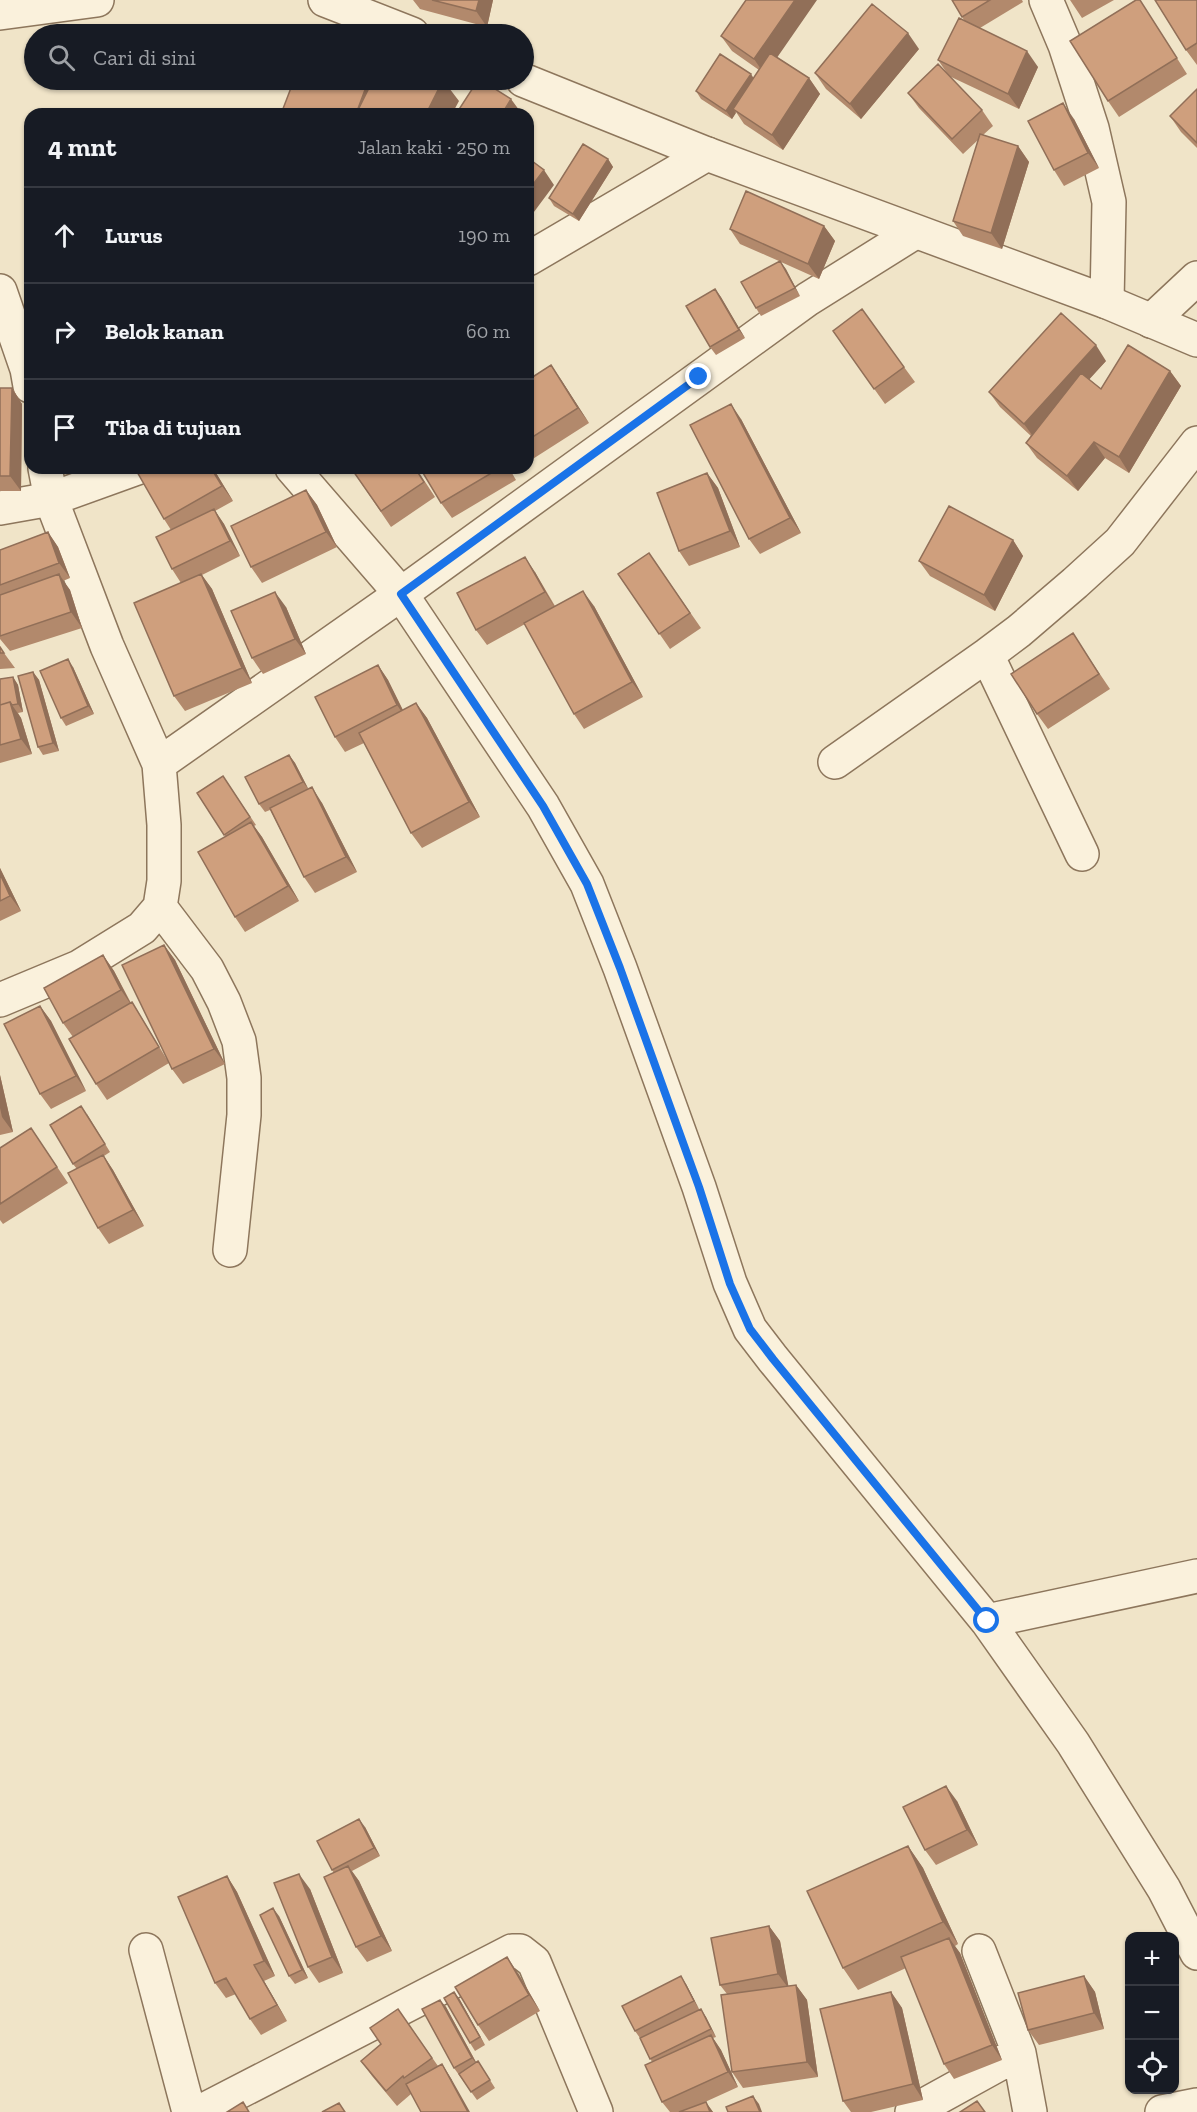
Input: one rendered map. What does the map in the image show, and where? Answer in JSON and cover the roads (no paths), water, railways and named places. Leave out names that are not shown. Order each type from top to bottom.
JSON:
[{"type":"street","points":[[0,13],[97,0]]},
{"type":"street","points":[[325,0],[368,8],[395,24]]},
{"type":"street","points":[[1046,0],[1065,45],[1092,128],[1109,202],[1107,302]]},
{"type":"street","points":[[534,84],[707,154],[1107,302],[1197,340]]},
{"type":"street","points":[[534,255],[707,154]]},
{"type":"street","points":[[159,764],[401,594],[808,299],[915,232]]},
{"type":"street","points":[[1151,321],[1197,278]]},
{"type":"street","points":[[0,291],[24,360]]},
{"type":"street","points":[[835,762],[987,656],[1019,631],[1120,542],[1197,443]]},
{"type":"street","points":[[0,508],[48,483],[101,474]]},
{"type":"street","points":[[297,474],[401,594],[543,806],[587,884],[620,968],[699,1187],[730,1284],[750,1329],[987,1621],[1073,1743],[1164,1889],[1197,1953]]},
{"type":"street","points":[[0,1000],[79,967],[142,928],[160,907],[164,881],[164,825],[159,764],[107,646],[48,483]]},
{"type":"street","points":[[987,656],[1082,854]]},
{"type":"street","points":[[160,907],[207,969],[224,1002],[238,1041],[244,1078],[244,1115],[230,1250]]},
{"type":"street","points":[[987,1621],[1197,1576]]},
{"type":"street","points":[[147,1950],[189,2112]]},
{"type":"street","points":[[979,1950],[1019,2054],[1030,2112]]},
{"type":"street","points":[[200,2112],[512,1951],[520,1952],[534,1962],[585,2108]]},
{"type":"street","points":[[912,2112],[1019,2054]]},
{"type":"street","points":[[1162,2112],[1197,2105]]}]
